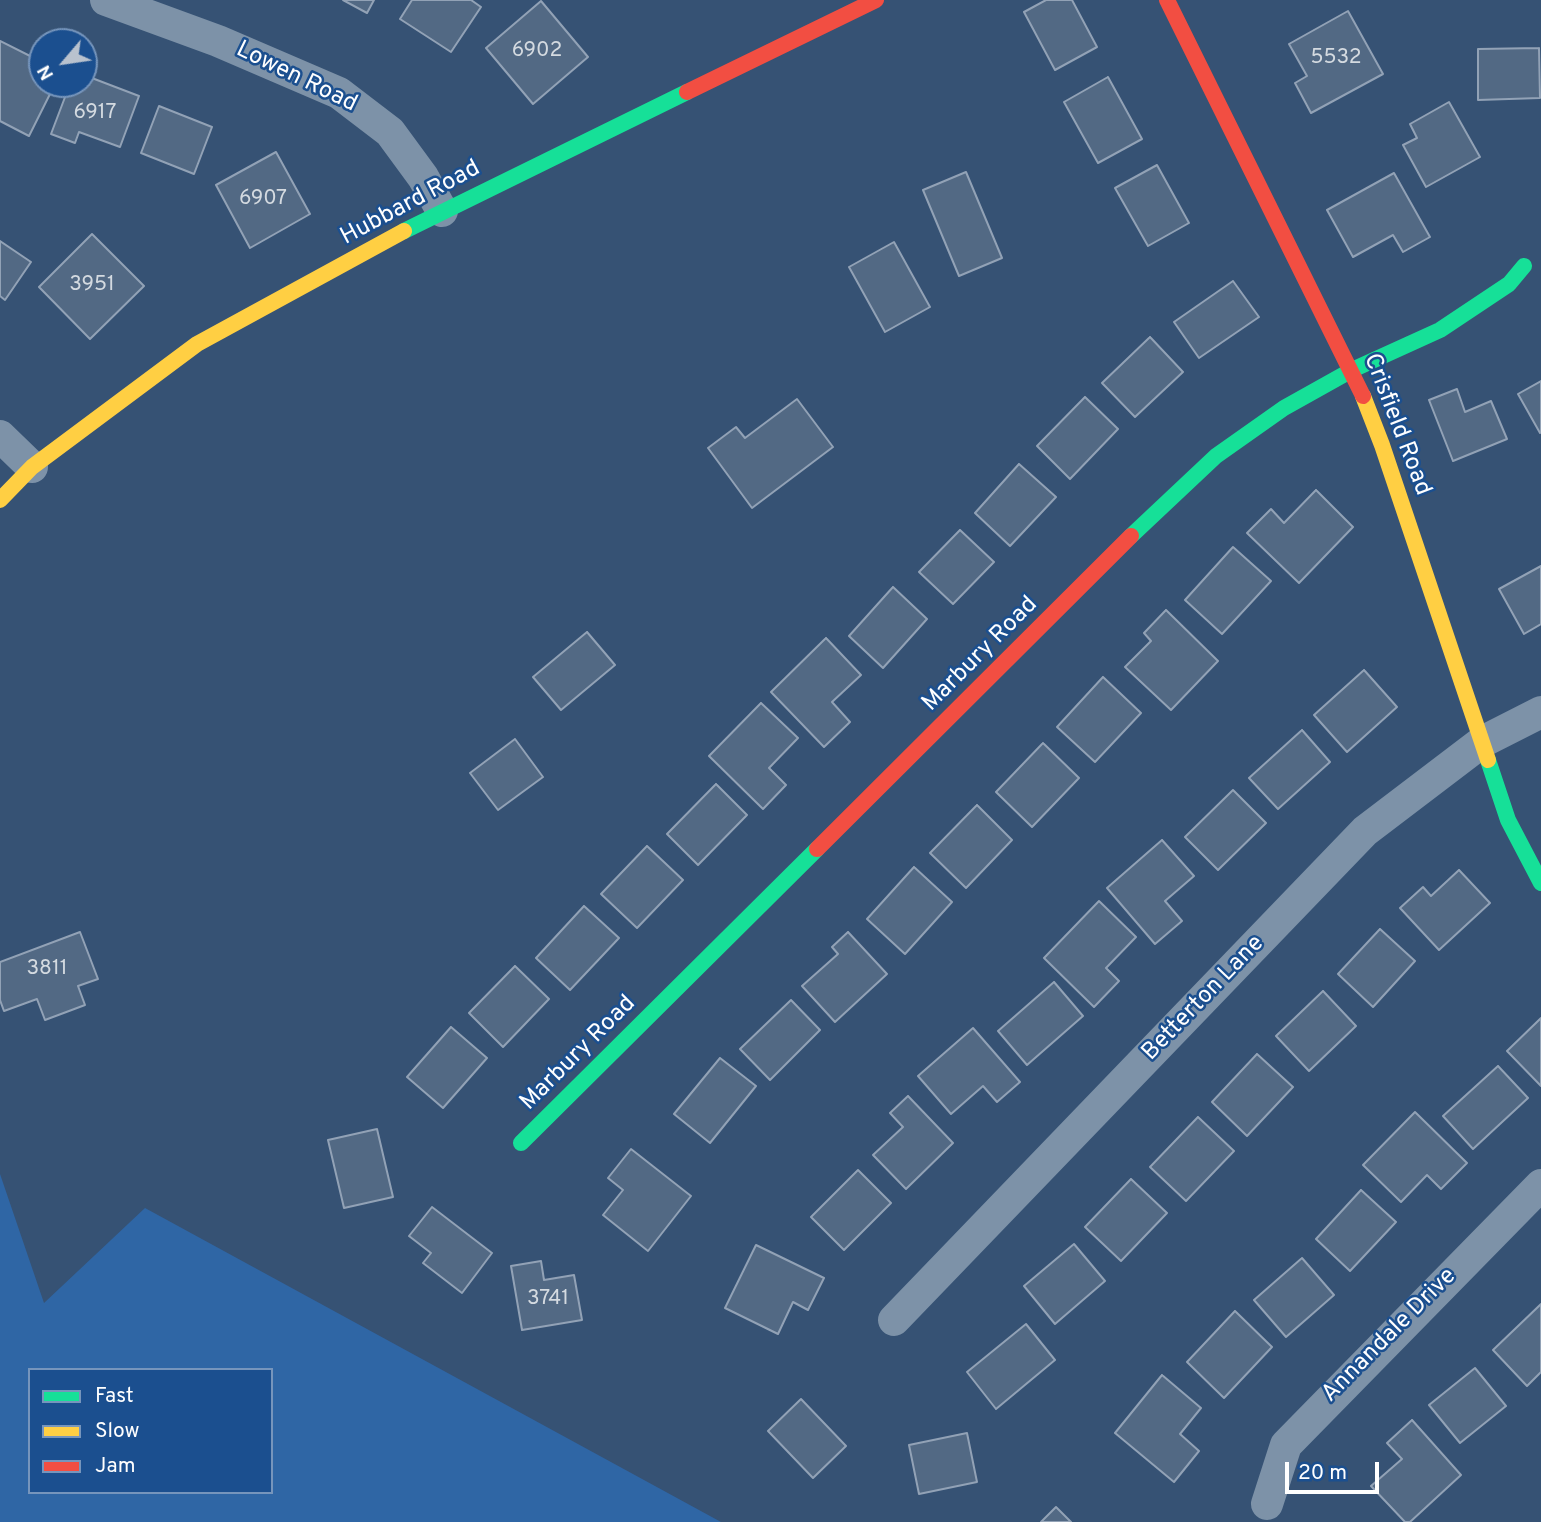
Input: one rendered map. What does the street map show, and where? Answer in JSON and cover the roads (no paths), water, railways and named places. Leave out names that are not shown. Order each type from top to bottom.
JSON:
[{"type":"street","name":"Lowen Road","points":[[106,0],[218,41],[339,93],[390,132],[423,177],[442,211]]},
{"type":"street","name":"Hubbard Road","points":[[0,500],[32,467],[197,344],[442,211],[876,0]]},
{"type":"street","name":"Crisfield Road","points":[[1167,0],[1352,370],[1382,445],[1508,820],[1541,883]]},
{"type":"street","name":"Marbury Road","points":[[521,1143],[1174,493],[1250,429],[1352,370],[1440,330],[1493,296],[1524,266]]},
{"type":"street","points":[[0,436],[32,467]]},
{"type":"street","name":"Betterton Lane","points":[[894,1320],[1366,831],[1482,742],[1541,712]]},
{"type":"street","name":"Annandale Drive","points":[[1266,1504],[1286,1444],[1541,1185]]}]
